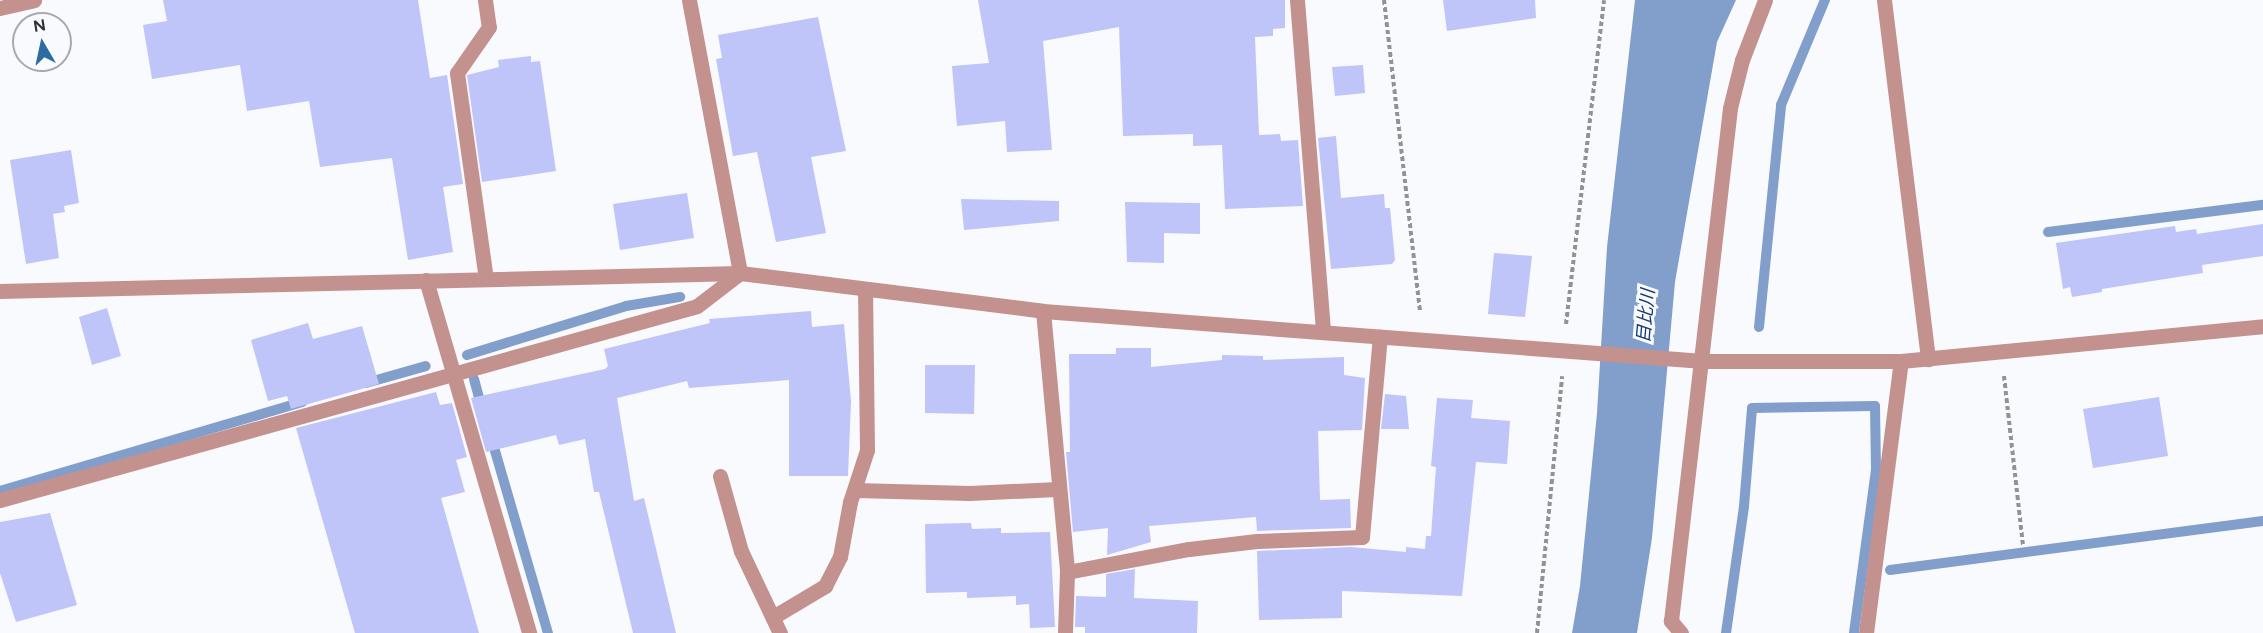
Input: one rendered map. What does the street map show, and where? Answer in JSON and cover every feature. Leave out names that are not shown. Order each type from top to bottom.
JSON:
[{"type":"street","points":[[0,8],[34,0]]},
{"type":"street","points":[[485,0],[489,27],[458,73],[486,279]]},
{"type":"street","points":[[689,0],[740,273]]},
{"type":"street","points":[[1297,0],[1323,332]]},
{"type":"street","points":[[1681,633],[1671,621],[1699,360],[1730,108],[1765,0]]},
{"type":"street","points":[[1884,0],[1928,359]]},
{"type":"street","points":[[0,500],[454,376],[697,306],[740,273]]},
{"type":"street","points":[[0,291],[740,273],[1043,310],[1569,352],[1699,360],[1900,361],[2263,326]]},
{"type":"street","points":[[426,280],[529,633]]},
{"type":"street","points":[[773,617],[825,586],[840,557],[855,490],[867,450],[865,289]]},
{"type":"street","points":[[1043,310],[1057,489],[1067,572],[1065,633]]},
{"type":"street","points":[[1067,572],[1200,547],[1362,537],[1380,337]]},
{"type":"street","points":[[1866,633],[1900,361]]},
{"type":"street","points":[[720,476],[741,551],[780,633]]},
{"type":"street","points":[[855,490],[969,493],[1057,489]]},
{"type":"path","points":[[1384,0],[1421,306],[1419,340]]},
{"type":"path","points":[[1537,633],[1569,352],[1604,0]]},
{"type":"path","points":[[2001,352],[2023,545]]},
{"type":"water","name":"目比川","points":[[1635,0],[1736,0],[1717,42],[1675,282],[1652,538],[1637,633],[1572,633],[1580,586],[1597,413],[1607,247]]},
{"type":"building","points":[[163,0],[418,0],[430,78],[447,75],[463,184],[443,187],[453,252],[408,260],[392,158],[320,167],[309,101],[247,111],[240,65],[152,79],[143,25],[167,21]]},
{"type":"building","points":[[978,0],[1285,0],[1285,28],[1273,29],[1273,36],[1255,37],[1259,135],[1280,134],[1281,141],[1298,140],[1303,206],[1225,209],[1222,145],[1193,146],[1193,134],[1123,136],[1119,27],[1043,41],[1052,150],[1007,152],[1005,121],[957,126],[952,66],[989,63]]},
{"type":"building","points":[[1443,0],[1535,0],[1536,18],[1447,31]]},
{"type":"building","points":[[818,17],[846,151],[811,157],[826,233],[776,242],[757,152],[733,156],[716,59],[722,58],[718,35]]},
{"type":"building","points":[[531,56],[531,62],[540,61],[556,171],[482,182],[467,75],[499,67],[498,60]]},
{"type":"building","points":[[1363,65],[1365,93],[1335,96],[1332,67]]},
{"type":"building","points":[[1336,136],[1341,198],[1384,194],[1385,208],[1390,208],[1395,260],[1392,264],[1331,269],[1318,138]]},
{"type":"building","points":[[71,150],[79,203],[64,206],[65,212],[53,214],[59,258],[26,264],[10,160]]},
{"type":"building","points":[[687,193],[694,238],[620,250],[613,204]]},
{"type":"building","points":[[961,199],[1059,201],[1059,221],[964,230]]},
{"type":"building","points":[[1125,202],[1200,203],[1200,234],[1164,233],[1164,263],[1127,262]]},
{"type":"building","points":[[2263,224],[2263,256],[2202,265],[2203,273],[2102,289],[2102,292],[2072,297],[2070,287],[2063,289],[2056,243],[2175,226],[2176,232],[2196,229],[2197,234]]},
{"type":"building","points":[[1494,253],[1532,256],[1525,317],[1488,314]]},
{"type":"building","points":[[107,308],[121,356],[92,365],[79,317]]},
{"type":"building","points":[[811,311],[812,327],[844,324],[851,401],[848,476],[789,476],[789,380],[689,388],[687,381],[617,398],[634,501],[644,498],[676,633],[633,633],[599,492],[594,492],[585,439],[559,445],[556,435],[486,452],[471,398],[605,369],[608,366],[604,349],[710,323],[709,319]]},
{"type":"building","points":[[308,323],[313,339],[362,326],[379,384],[291,409],[287,396],[268,401],[251,340]]},
{"type":"building","points":[[1116,348],[1151,348],[1151,367],[1222,360],[1222,355],[1263,356],[1263,360],[1344,357],[1344,375],[1365,378],[1362,430],[1318,431],[1320,500],[1350,499],[1351,528],[1257,531],[1256,517],[1149,526],[1151,542],[1107,555],[1108,528],[1073,532],[1066,452],[1070,452],[1069,354],[1116,354]]},
{"type":"building","points":[[925,365],[975,365],[974,414],[925,413]]},
{"type":"building","points":[[436,392],[440,405],[452,403],[467,457],[456,460],[465,492],[441,498],[479,633],[355,633],[296,428]]},
{"type":"building","points":[[1385,394],[1406,396],[1409,429],[1381,429]]},
{"type":"building","points":[[2159,397],[2168,456],[2093,468],[2083,409]]},
{"type":"building","points":[[1437,398],[1473,400],[1471,418],[1510,421],[1507,464],[1476,462],[1462,596],[1342,591],[1342,618],[1259,620],[1257,551],[1351,547],[1406,552],[1406,547],[1425,549],[1426,536],[1431,536],[1436,467],[1431,466]]},
{"type":"building","points":[[50,513],[77,605],[16,622],[0,573],[0,522]]},
{"type":"building","points":[[971,523],[972,529],[1001,528],[1001,533],[1050,532],[1055,627],[1030,628],[1029,604],[1016,605],[1016,596],[967,598],[967,592],[926,593],[925,524]]},
{"type":"building","points":[[1135,569],[1134,598],[1198,601],[1197,633],[1085,633],[1085,627],[1075,627],[1076,596],[1106,597],[1106,574]]},
{"type":"waterway","points":[[1759,327],[1781,105],[1825,0]]},
{"type":"waterway","points":[[2048,232],[2263,205]]},
{"type":"waterway","points":[[467,355],[626,306],[680,297]]},
{"type":"waterway","points":[[366,383],[426,366]]},
{"type":"waterway","points":[[474,379],[482,408]]},
{"type":"waterway","points":[[0,491],[302,402]]},
{"type":"waterway","points":[[1726,633],[1744,506],[1752,408],[1875,406],[1876,470],[1854,633]]},
{"type":"waterway","points":[[491,437],[548,633]]},
{"type":"waterway","points":[[1890,570],[2263,521]]}]
